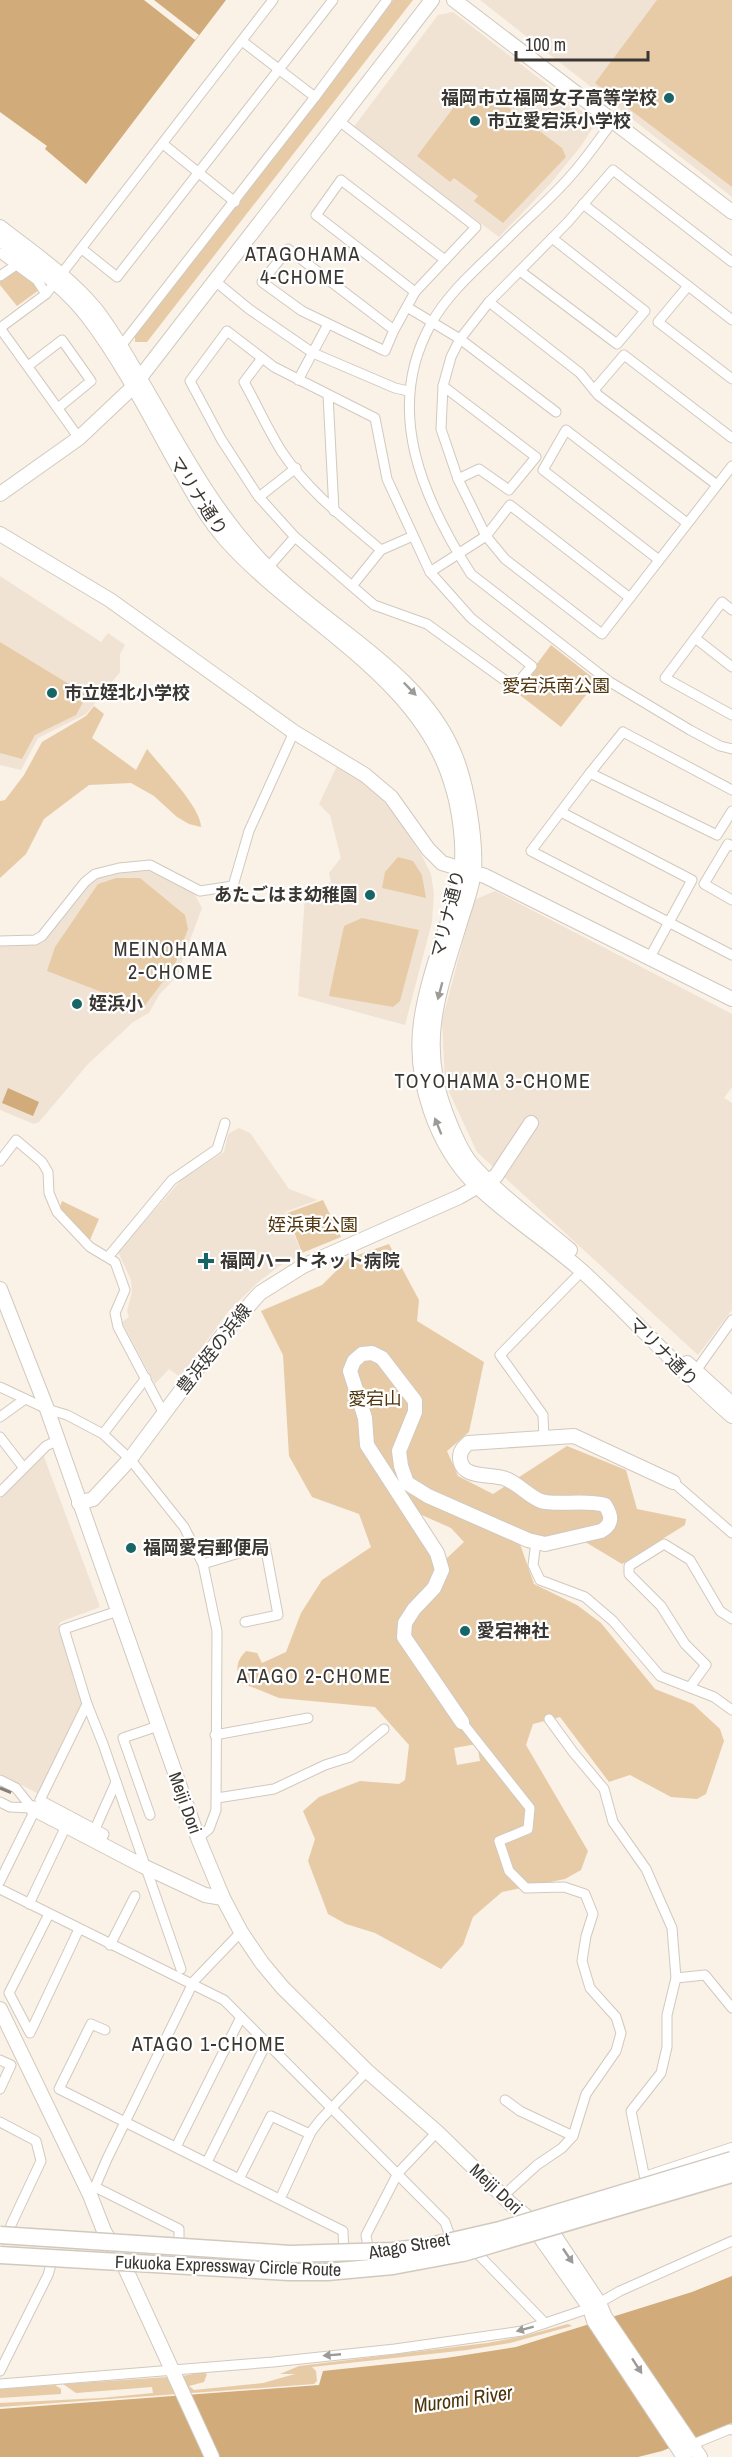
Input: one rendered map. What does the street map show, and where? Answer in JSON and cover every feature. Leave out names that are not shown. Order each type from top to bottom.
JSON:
[{"type":"highway","name":"Fukuoka Expressway Circle Route","points":[[3,2237],[290,2254],[392,2251],[426,2247],[500,2230],[732,2160]]},
{"type":"highway","name":"Fukuoka Expressway Circle Route","points":[[0,2254],[289,2272],[338,2271],[393,2266],[464,2253],[732,2175]]},
{"type":"street","points":[[79,438],[0,328],[46,294],[59,279],[273,0]]},
{"type":"street","points":[[82,249],[117,277],[333,0]]},
{"type":"street","points":[[121,346],[235,202],[387,0]]},
{"type":"street","points":[[0,494],[79,438],[136,383],[432,0]]},
{"type":"street","points":[[454,0],[732,212]]},
{"type":"street","points":[[242,41],[315,97]]},
{"type":"street","points":[[339,121],[476,227],[415,292],[385,351],[303,311],[262,282],[288,249],[394,330]]},
{"type":"street","points":[[613,121],[575,172],[458,288],[431,322],[421,346],[408,391],[410,433],[422,481],[471,574],[610,682],[690,730],[720,746],[732,749]]},
{"type":"street","points":[[163,144],[235,202]]},
{"type":"street","points":[[732,262],[613,170],[552,238],[489,302],[460,339],[451,357],[443,386],[441,429],[458,479],[486,536],[505,559],[602,634],[732,466]]},
{"type":"street","points":[[415,292],[316,215],[341,180],[445,260]]},
{"type":"street","points":[[583,204],[732,320]]},
{"type":"street","name":"マリナ通り","points":[[0,227],[95,309],[121,346],[136,383]]},
{"type":"street","points":[[520,271],[617,344],[645,311],[552,238]]},
{"type":"street","name":"マリナ通り","points":[[0,239],[59,279],[136,383],[203,488],[264,572],[393,689],[425,727],[443,758],[453,786],[470,868],[427,992],[420,1023],[420,1055],[426,1095],[440,1133],[460,1167],[589,1267],[732,1416]]},
{"type":"street","points":[[0,253],[37,280],[46,294]]},
{"type":"street","points":[[0,276],[16,265]]},
{"type":"street","points":[[215,281],[249,309],[313,352],[395,388],[408,391]]},
{"type":"street","points":[[688,286],[658,322],[732,379]]},
{"type":"street","points":[[489,302],[580,374],[594,390],[717,485]]},
{"type":"street","points":[[407,307],[460,339],[556,412]]},
{"type":"street","points":[[298,380],[328,324]]},
{"type":"street","points":[[226,331],[262,358],[298,380],[375,418],[387,479],[430,572],[471,618],[532,666],[514,687],[427,624],[374,605],[294,537],[259,497],[221,439],[190,381],[226,331]]},
{"type":"street","points":[[28,366],[62,340],[91,381],[58,408]]},
{"type":"street","points":[[594,390],[624,355],[732,438]]},
{"type":"street","points":[[262,358],[244,382],[282,452],[334,511],[381,550]]},
{"type":"street","points":[[443,386],[536,457],[509,490],[478,469],[458,479]]},
{"type":"street","points":[[328,394],[334,511]]},
{"type":"street","points":[[659,560],[543,470],[566,430],[687,523]]},
{"type":"street","points":[[259,497],[296,468]]},
{"type":"street","points":[[430,572],[486,536],[510,506],[630,598]]},
{"type":"street","points":[[0,534],[110,600],[294,732],[365,775],[391,797],[442,863],[470,868],[732,994]]},
{"type":"street","points":[[352,586],[381,550],[413,536]]},
{"type":"street","points":[[264,572],[294,537]]},
{"type":"street","points":[[732,610],[722,602],[665,678],[732,715]]},
{"type":"street","points":[[695,638],[732,667]]},
{"type":"street","points":[[0,941],[35,940],[42,936],[85,882],[95,874],[119,868],[150,865],[200,891],[232,886],[249,831],[294,732]]},
{"type":"street","points":[[732,790],[623,732],[531,851],[732,955]]},
{"type":"street","points":[[590,773],[717,835],[732,811]]},
{"type":"street","points":[[561,812],[692,880],[651,955]]},
{"type":"street","points":[[732,846],[728,844],[704,884],[732,900]]},
{"type":"street","points":[[651,955],[732,999]]},
{"type":"street","points":[[483,1184],[496,1176],[531,1123]]},
{"type":"street","points":[[108,1257],[172,1180],[217,1149],[225,1124]]},
{"type":"street","points":[[0,1161],[16,1140],[42,1162],[48,1172],[49,1193],[57,1212],[90,1247],[115,1262],[125,1290],[115,1312],[118,1327],[164,1414]]},
{"type":"street","name":"マリナ通り","points":[[483,1184],[582,1271],[691,1374],[732,1404]]},
{"type":"street","name":"豊浜姪の浜線","points":[[79,1503],[93,1499],[130,1459],[237,1317],[269,1287],[303,1266],[483,1184]]},
{"type":"street","points":[[544,1439],[543,1415],[500,1355],[582,1271]]},
{"type":"street","name":"Meiji Dori","points":[[0,1289],[47,1409],[198,1838],[223,1898],[241,1932],[262,1963],[283,1988],[367,2071],[527,2217],[550,2229],[597,2312]]},
{"type":"street","points":[[691,1374],[732,1320]]},
{"type":"street","points":[[503,2196],[537,2165],[562,2148],[573,2136],[586,2094],[616,2051],[621,2033],[616,2017],[590,1988],[582,1961],[586,1936],[593,1914],[585,1894],[564,1887],[526,1888],[509,1871],[500,1841],[528,1829],[530,1808],[462,1722],[409,1648],[404,1637],[405,1623],[414,1609],[434,1588],[442,1570],[437,1553],[367,1445],[365,1418],[350,1371],[354,1361],[362,1354],[372,1353],[382,1358],[415,1401],[415,1412],[399,1451],[401,1466],[408,1483],[428,1496],[545,1544],[601,1531],[608,1527],[610,1522],[610,1513],[605,1505],[593,1501],[542,1501],[503,1478],[469,1473],[461,1465],[461,1450],[468,1443],[574,1436],[673,1482],[732,1533]]},
{"type":"street","points":[[103,1434],[146,1378]]},
{"type":"street","points":[[0,1387],[47,1409],[67,1415],[103,1434],[130,1459],[183,1527],[203,1564],[217,1631],[215,1735],[217,1798],[212,1823],[198,1838]]},
{"type":"street","points":[[0,1417],[25,1399]]},
{"type":"street","points":[[0,1437],[23,1467]]},
{"type":"street","points":[[0,1492],[46,1446],[58,1440]]},
{"type":"street","points":[[536,1542],[533,1565],[540,1580],[585,1597],[613,1621],[660,1676],[714,1697],[732,1710]]},
{"type":"street","points":[[690,1687],[706,1665],[686,1644],[661,1606],[629,1574],[629,1566],[664,1544],[690,1560],[720,1611],[732,1619]]},
{"type":"street","points":[[203,1564],[265,1545],[278,1615],[244,1622]]},
{"type":"street","points":[[118,1611],[64,1629],[87,1704],[181,1970]]},
{"type":"street","points":[[87,1704],[40,1800],[104,1834],[99,1844]]},
{"type":"street","points":[[215,1735],[308,1718]]},
{"type":"street","points":[[549,1719],[604,1789],[612,1822],[646,1869],[672,1928],[676,1978],[667,2015],[667,2047],[661,2073],[631,2111],[645,2179]]},
{"type":"street","points":[[150,1815],[123,1738],[158,1726]]},
{"type":"street","points":[[217,1798],[274,1789],[325,1765],[350,1757],[384,1729]]},
{"type":"street","points":[[0,1780],[16,1788],[34,1809],[99,1844],[205,1895],[223,1898]]},
{"type":"street","points":[[95,1829],[116,1782]]},
{"type":"street","points":[[0,1802],[10,1807],[34,1809]]},
{"type":"street","points":[[0,1881],[34,1809]]},
{"type":"street","points":[[29,1904],[66,1826]]},
{"type":"street","points":[[0,1889],[224,2000],[445,2222],[452,2239]]},
{"type":"street","points":[[110,1945],[135,1896]]},
{"type":"street","points":[[49,1914],[9,1993],[30,2033],[79,1929]]},
{"type":"street","points":[[92,2191],[192,1985],[241,1932]]},
{"type":"street","points":[[676,1978],[705,1975],[732,2008]]},
{"type":"street","points":[[0,2009],[92,2191],[104,2231],[122,2261],[212,2457]]},
{"type":"street","points":[[176,2147],[241,2017]]},
{"type":"street","points":[[105,2030],[91,2024],[59,2089],[343,2231],[344,2255]]},
{"type":"street","points":[[207,2162],[267,2042]]},
{"type":"street","points":[[0,2060],[11,2065],[0,2089]]},
{"type":"street","points":[[280,2199],[310,2134],[367,2071]]},
{"type":"street","points":[[505,2100],[520,2111],[573,2136]]},
{"type":"street","points":[[239,2179],[271,2116],[310,2134]]},
{"type":"street","points":[[0,2122],[36,2141],[41,2161],[3,2237]]},
{"type":"street","points":[[369,2254],[366,2235],[398,2173],[437,2133]]},
{"type":"street","name":"Atago Street","points":[[3,2237],[295,2255],[369,2254],[452,2239],[732,2150]]},
{"type":"street","name":"Atago Street","points":[[0,2254],[293,2272],[339,2272],[426,2263],[536,2231],[686,2192],[732,2175]]},
{"type":"street","points":[[92,2191],[179,2229],[179,2248]]},
{"type":"street","name":"Meiji Dori","points":[[527,2217],[597,2312]]},
{"type":"street","points":[[0,2384],[273,2362],[395,2349],[522,2331],[545,2323],[597,2312],[620,2290],[732,2241]]},
{"type":"street","points":[[474,2250],[545,2323]]},
{"type":"street","points":[[0,2371],[48,2275],[53,2257]]},
{"type":"street","points":[[597,2312],[684,2450],[699,2457]]},
{"type":"street","points":[[684,2450],[730,2428],[732,2430]]},
{"type":"shaded area","name":"福岡市立福岡女子高等学校","points":[[480,0],[732,0],[732,197]]},
{"type":"shaded area","name":"市立愛宕浜小学校","points":[[453,12],[588,116],[594,126],[550,184],[499,237],[353,128],[438,15]]},
{"type":"shaded area","name":"市立姪北小学校","points":[[0,576],[101,642],[108,633],[125,645],[120,654],[120,672],[86,714],[38,738],[21,770],[0,765]]},
{"type":"shaded area","name":"あたごはま幼稚園","points":[[337,766],[374,789],[398,819],[431,874],[434,894],[432,922],[405,1025],[298,996],[305,896],[331,882],[329,873],[341,858],[330,815],[319,804]]},
{"type":"shaded area","name":"姪浜小","points":[[128,869],[149,871],[183,886],[195,895],[202,908],[176,977],[159,995],[149,1013],[133,1022],[88,1064],[39,1122],[34,1124],[0,1110],[0,945],[37,943],[96,876]]},
{"type":"shaded area","points":[[495,891],[732,1014],[732,1087],[724,1098],[732,1103],[732,1310],[698,1355],[477,1152],[445,1083],[442,1021],[474,900]]},
{"type":"shaded area","name":"福岡ハートネット病院","points":[[239,1128],[250,1133],[289,1189],[318,1200],[285,1212],[302,1254],[278,1267],[257,1283],[228,1312],[180,1377],[169,1369],[155,1384],[122,1322],[129,1317],[127,1311],[132,1292],[131,1280],[118,1252],[182,1179],[224,1152],[228,1134]]},
{"type":"shaded area","points":[[43,1454],[100,1607],[60,1622],[59,1626],[84,1701],[39,1794],[0,1774],[0,1499],[19,1475]]},
{"type":"green space","points":[[393,0],[413,0],[147,342],[135,342],[135,336]]},
{"type":"green space","name":"福岡市立福岡女子高等学校","points":[[657,0],[732,0],[732,187],[595,83]]},
{"type":"green space","points":[[483,88],[562,148],[566,157],[503,223],[474,201],[478,196],[454,178],[450,182],[417,156],[463,95]]},
{"type":"green space","points":[[18,269],[38,284],[39,290],[17,306],[0,285],[0,281]]},
{"type":"green space","points":[[0,642],[87,695],[76,715],[35,735],[22,759],[0,753]]},
{"type":"green space","name":"愛宕浜南公園","points":[[551,645],[597,681],[561,727],[516,692]]},
{"type":"green space","points":[[94,706],[104,714],[92,738],[136,770],[147,749],[188,798],[195,809],[201,827],[189,824],[177,817],[154,796],[131,783],[89,785],[44,819],[26,854],[0,878],[0,801],[5,800],[24,775],[42,742],[86,716]]},
{"type":"green space","points":[[398,857],[413,861],[422,875],[426,898],[382,888],[385,872]]},
{"type":"green space","points":[[116,878],[140,878],[185,915],[188,929],[174,967],[143,1008],[47,971],[55,947],[98,884]]},
{"type":"green space","points":[[362,918],[419,930],[400,1001],[393,1007],[329,996],[344,926]]},
{"type":"green space","name":"姪浜東公園","points":[[323,1200],[341,1237],[302,1253],[287,1213]]},
{"type":"green space","points":[[62,1201],[99,1219],[89,1242],[59,1210]]},
{"type":"green space","name":"愛宕山","points":[[389,1244],[419,1300],[417,1321],[484,1362],[469,1432],[447,1451],[458,1476],[493,1494],[567,1446],[626,1470],[637,1509],[686,1519],[685,1525],[622,1564],[582,1540],[520,1544],[534,1584],[577,1605],[601,1623],[655,1689],[693,1704],[720,1729],[724,1741],[706,1794],[697,1799],[671,1797],[630,1775],[609,1782],[560,1717],[533,1724],[526,1745],[588,1851],[581,1870],[565,1879],[502,1892],[473,1917],[463,1945],[441,1969],[375,1933],[346,1924],[328,1914],[308,1861],[315,1839],[303,1811],[319,1797],[360,1781],[399,1784],[405,1780],[409,1745],[375,1707],[279,1698],[242,1683],[238,1674],[238,1662],[246,1651],[257,1653],[262,1663],[286,1652],[301,1613],[322,1580],[371,1547],[359,1514],[312,1497],[289,1456],[283,1355],[261,1311],[322,1285],[349,1258]],"holes":[[[415,1512],[451,1528],[464,1542],[446,1559]],[[477,1744],[480,1761],[457,1765],[454,1748]]]},
{"type":"green space","points":[[568,2324],[572,2326],[510,2343],[312,2367],[316,2371],[317,2381],[314,2384],[0,2407],[0,2403],[153,2393],[152,2387],[76,2393],[63,2384],[183,2376],[202,2372],[207,2374],[204,2382],[189,2386],[194,2390],[263,2383],[295,2374],[280,2374],[299,2366],[487,2343]]},
{"type":"green space","points":[[55,2385],[61,2389],[61,2394],[0,2398],[0,2389]]},
{"type":"water","points":[[0,0],[226,0],[86,184],[45,149],[47,146],[0,112]]},
{"type":"water","points":[[8,1088],[39,1102],[33,1116],[2,1103]]},
{"type":"water","name":"Muromi River","points":[[732,2276],[732,2423],[662,2451],[638,2457],[0,2457],[0,2409],[319,2385],[323,2371],[446,2358],[516,2347],[692,2292]]},
{"type":"pier","points":[[144,0],[154,0],[199,35],[195,40]]},
{"type":"railway","points":[[0,1788],[12,1793]]},
{"type":"place","name":"福岡市立福岡女子高等学校","points":[[669,98]]},
{"type":"place","name":"市立愛宕浜小学校","points":[[475,121]]},
{"type":"place","name":"市立姪北小学校","points":[[52,693]]},
{"type":"place","name":"あたごはま幼稚園","points":[[370,895]]},
{"type":"place","name":"姪浜小","points":[[77,1004]]},
{"type":"place","name":"福岡ハートネット病院","points":[[206,1261]]},
{"type":"place","name":"福岡愛宕郵便局","points":[[131,1548]]},
{"type":"place","name":"愛宕神社","points":[[465,1631]]},
{"type":"district","name":"ATAGOHAMA 4-CHOME","points":[[303,266]]},
{"type":"district","name":"MEINOHAMA 2-CHOME","points":[[171,960]]},
{"type":"district","name":"TOYOHAMA 3-CHOME","points":[[493,1081]]},
{"type":"district","name":"ATAGO 2-CHOME","points":[[314,1676]]},
{"type":"district","name":"ATAGO 1-CHOME","points":[[209,2044]]}]
